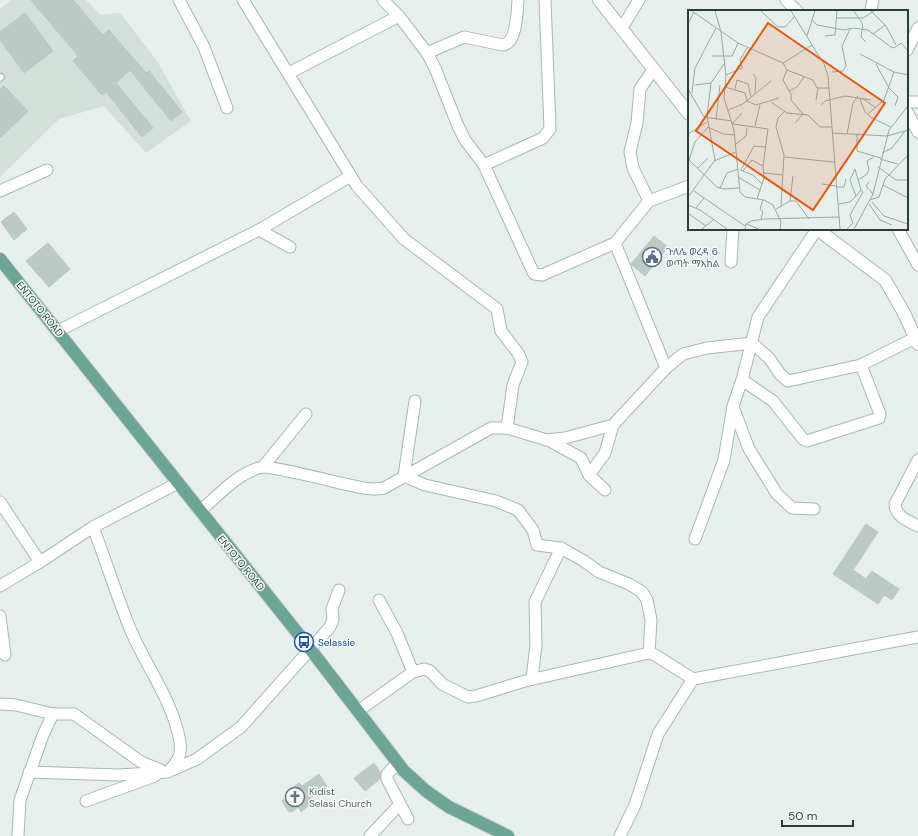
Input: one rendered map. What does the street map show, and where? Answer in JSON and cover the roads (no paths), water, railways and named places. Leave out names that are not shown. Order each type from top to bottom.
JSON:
[{"type":"main road","name":"ENTOTO ROAD","points":[[0,259],[311,650],[398,763],[426,791],[448,807],[508,836]]},
{"type":"street","points":[[179,0],[204,47],[227,108]]},
{"type":"street","points":[[243,0],[289,73],[349,177],[404,239],[497,309],[501,331],[518,353],[522,362],[513,385],[507,428]]},
{"type":"street","points":[[383,0],[399,16],[427,53],[435,68],[458,126],[465,140],[484,165],[534,274],[542,275],[615,243],[649,201],[688,186]]},
{"type":"street","points":[[427,53],[464,37],[503,45],[508,44],[511,41],[515,29],[518,0]]},
{"type":"street","points":[[484,165],[543,138],[550,129],[544,0]]},
{"type":"street","points":[[598,0],[622,28],[688,113]]},
{"type":"street","points":[[622,28],[639,0]]},
{"type":"street","points":[[786,0],[796,10]]},
{"type":"street","points":[[871,10],[873,0]]},
{"type":"street","points":[[289,73],[399,16]]},
{"type":"street","points":[[908,48],[918,28]]},
{"type":"street","points":[[649,201],[633,168],[630,152],[637,123],[640,89],[654,70]]},
{"type":"street","points":[[908,114],[918,132]]},
{"type":"street","points":[[0,190],[47,170]]},
{"type":"street","points":[[58,331],[259,230],[349,177]]},
{"type":"street","points":[[259,230],[290,247]]},
{"type":"street","points":[[732,262],[733,230]]},
{"type":"street","points":[[695,539],[724,460],[733,406],[742,380],[758,316],[816,230]]},
{"type":"street","points":[[752,342],[769,358],[780,374],[788,381],[861,365],[917,341],[885,280],[818,230]]},
{"type":"street","points":[[899,230],[918,265]]},
{"type":"street","points":[[615,243],[666,368]]},
{"type":"street","points":[[589,475],[605,453],[613,425],[666,368],[683,354],[707,348],[752,342]]},
{"type":"street","points":[[742,380],[773,401],[803,439],[807,441],[880,418],[880,414],[861,365]]},
{"type":"street","points":[[404,476],[415,402]]},
{"type":"street","points":[[733,406],[749,449],[782,500],[792,508],[814,509]]},
{"type":"street","points":[[263,467],[306,414]]},
{"type":"street","points":[[547,440],[565,438],[613,425]]},
{"type":"street","points":[[200,512],[239,478],[250,471],[263,467],[340,483],[365,490],[384,488],[491,428],[507,428],[547,440],[581,458],[589,475],[605,490]]},
{"type":"street","points":[[918,460],[895,504],[897,513],[918,526]]},
{"type":"street","points":[[404,476],[425,485],[496,501],[518,510],[533,530],[537,545],[561,548],[584,561],[599,572],[629,584],[642,592],[647,600],[651,620],[649,653]]},
{"type":"street","points":[[0,586],[93,527],[178,483]]},
{"type":"street","points":[[0,502],[40,562]]},
{"type":"street","points":[[30,772],[118,775],[168,772],[178,761],[180,754],[180,743],[170,706],[131,631],[93,527]]},
{"type":"street","points":[[532,679],[536,645],[535,602],[561,548]]},
{"type":"street","points":[[86,802],[168,772],[197,759],[241,727],[311,650],[332,623],[332,609],[340,590]]},
{"type":"street","points":[[379,600],[397,633],[413,672]]},
{"type":"street","points":[[0,616],[5,655]]},
{"type":"street","points":[[358,711],[413,672],[424,669],[430,671],[442,684],[468,697],[486,694],[532,679],[649,653],[656,655],[693,679],[918,637]]},
{"type":"street","points":[[620,836],[635,806],[658,734],[693,679]]},
{"type":"street","points":[[0,704],[16,705],[53,714],[74,714],[141,762],[168,772]]},
{"type":"street","points":[[18,836],[20,800],[43,735],[53,714]]},
{"type":"street","points":[[398,763],[388,774],[387,779],[408,819]]},
{"type":"street","points":[[370,836],[400,804]]},
{"type":"place","name":"ጉለሌ ወረዳ 6 ወጣት ማእከል","points":[[652,257]]},
{"type":"place","name":"Selassie","points":[[304,642]]},
{"type":"place","name":"Kidist Selasi Church","points":[[295,797]]}]
